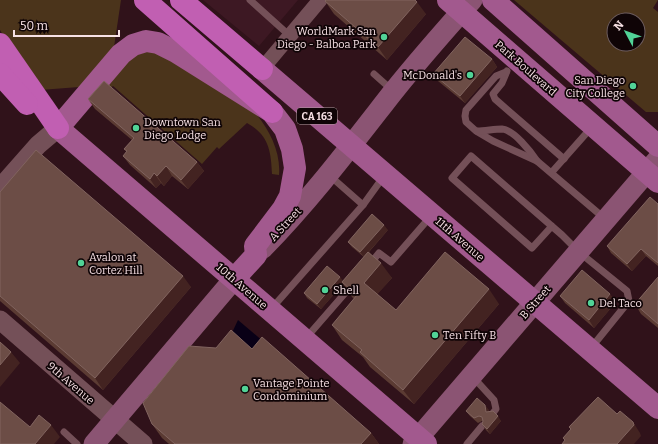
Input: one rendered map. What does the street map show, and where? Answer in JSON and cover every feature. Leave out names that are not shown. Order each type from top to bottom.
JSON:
[{"type":"highway","points":[[145,0],[272,112]]},
{"type":"highway","name":"CA 163","points":[[181,0],[262,69]]},
{"type":"highway","points":[[0,44],[58,128]]},
{"type":"highway","points":[[0,74],[31,108],[58,128]]},
{"type":"main road","points":[[493,0],[658,146]]},
{"type":"main road","name":"Park Boulevard","points":[[460,4],[510,66],[585,125],[654,171]]},
{"type":"main road","name":"A Street","points":[[94,444],[234,280],[291,219],[329,175],[460,4]]},
{"type":"main road","points":[[58,128],[121,54],[133,45],[146,41],[158,43],[176,52],[272,112],[285,129],[292,149],[295,168],[294,184],[283,209],[255,246],[256,255]]},
{"type":"main road","name":"11th Avenue","points":[[262,69],[385,175],[433,212],[537,300],[594,345],[658,408]]},
{"type":"main road","name":"10th Avenue","points":[[58,128],[304,339],[419,442]]},
{"type":"main road","name":"B Street","points":[[419,442],[472,376],[606,220],[654,171]]},
{"type":"street","points":[[262,69],[320,0]]},
{"type":"street","points":[[0,188],[38,144],[58,128]]},
{"type":"street","name":"9th Avenue","points":[[0,320],[143,444]]},
{"type":"lane","points":[[250,0],[290,36]]},
{"type":"lane","points":[[460,4],[472,31]]},
{"type":"lane","points":[[510,66],[502,83],[493,94],[495,99],[564,159]]},
{"type":"lane","points":[[510,66],[496,76],[466,110],[466,122],[476,131],[510,150],[537,161],[552,172],[606,220]]},
{"type":"lane","points":[[374,74],[394,91]]},
{"type":"lane","points":[[552,172],[564,159],[585,125]]},
{"type":"lane","points":[[476,131],[504,129],[509,131],[530,151],[537,161]]},
{"type":"lane","points":[[552,226],[532,248],[452,178],[471,156],[552,226],[579,252],[627,291],[629,301],[594,345]]},
{"type":"lane","points":[[329,175],[363,205]]},
{"type":"lane","points":[[270,310],[363,205],[385,175]]},
{"type":"lane","points":[[304,339],[379,253],[391,262],[433,212]]},
{"type":"lane","points":[[477,242],[537,300],[577,328]]},
{"type":"lane","points":[[622,367],[658,398]]},
{"type":"lane","points":[[472,376],[494,400],[496,409],[493,414]]},
{"type":"lane","points":[[466,444],[482,426]]},
{"type":"lane","points":[[64,432],[77,444]]},
{"type":"shaded area","points":[[0,0],[121,0],[114,47],[79,87],[40,90],[23,68],[0,30]]},
{"type":"shaded area","points":[[203,0],[298,0],[259,46]]},
{"type":"shaded area","name":"San Diego City College","points":[[514,0],[658,0],[653,8],[658,12],[658,112],[646,112]]},
{"type":"shaded area","points":[[155,50],[257,115],[274,143],[278,159],[279,175],[272,174],[271,158],[264,138],[247,123],[219,149],[217,147],[202,164],[113,86],[109,89],[103,84],[129,56]]},
{"type":"shaded area","points":[[238,320],[271,348],[222,354]]},
{"type":"building","name":"WorldMark San Diego - Balboa Park","points":[[415,0],[417,2],[378,47],[325,1]]},
{"type":"building","points":[[465,37],[492,59],[460,96],[433,74]]},
{"type":"building","name":"Downtown San Diego Lodge","points":[[104,81],[197,162],[181,180],[166,166],[157,176],[154,173],[150,179],[123,156],[127,151],[124,149],[134,138],[88,99]]},
{"type":"building","name":"Avalon at Cortez Hill","points":[[36,150],[183,276],[95,378],[0,296],[0,192]]},
{"type":"building","points":[[650,197],[658,204],[658,263],[641,249],[627,264],[607,246]]},
{"type":"building","points":[[372,214],[384,225],[360,252],[348,242]]},
{"type":"building","points":[[368,252],[381,263],[364,283],[396,310],[445,252],[489,289],[403,390],[360,352],[362,350],[332,325],[357,295],[342,282]]},
{"type":"building","name":"Shell","points":[[327,266],[340,277],[317,304],[304,293]]},
{"type":"building","name":"Del Taco","points":[[582,270],[610,294],[589,320],[560,296]]},
{"type":"building","points":[[658,277],[658,324],[635,304]]},
{"type":"building","name":"Vantage Pointe Condominium","points":[[231,330],[252,349],[262,337],[371,433],[361,444],[175,444],[152,424],[143,403],[189,346],[216,348]]},
{"type":"building","points":[[0,342],[11,352],[0,365]]},
{"type":"building","points":[[598,397],[617,414],[620,411],[633,422],[634,425],[617,444],[562,444],[565,440],[563,438],[571,429],[569,427]]},
{"type":"building","points":[[477,398],[485,405],[486,412],[493,411],[498,416],[487,429],[482,424],[482,417],[479,416],[474,418],[466,411]]},
{"type":"building","points":[[0,402],[30,427],[39,415],[51,425],[35,444],[0,444]]},
{"type":"place","name":"WorldMark San Diego - Balboa Park","points":[[384,37]]},
{"type":"place","name":"McDonald's","points":[[470,75]]},
{"type":"place","name":"San Diego City College","points":[[633,86]]},
{"type":"place","name":"Downtown San Diego Lodge","points":[[136,128]]},
{"type":"place","name":"Avalon at Cortez Hill","points":[[81,263]]},
{"type":"place","name":"Shell","points":[[325,290]]},
{"type":"place","name":"Del Taco","points":[[591,303]]},
{"type":"place","name":"Ten Fifty B","points":[[435,335]]},
{"type":"place","name":"Vantage Pointe Condominium","points":[[245,389]]}]
